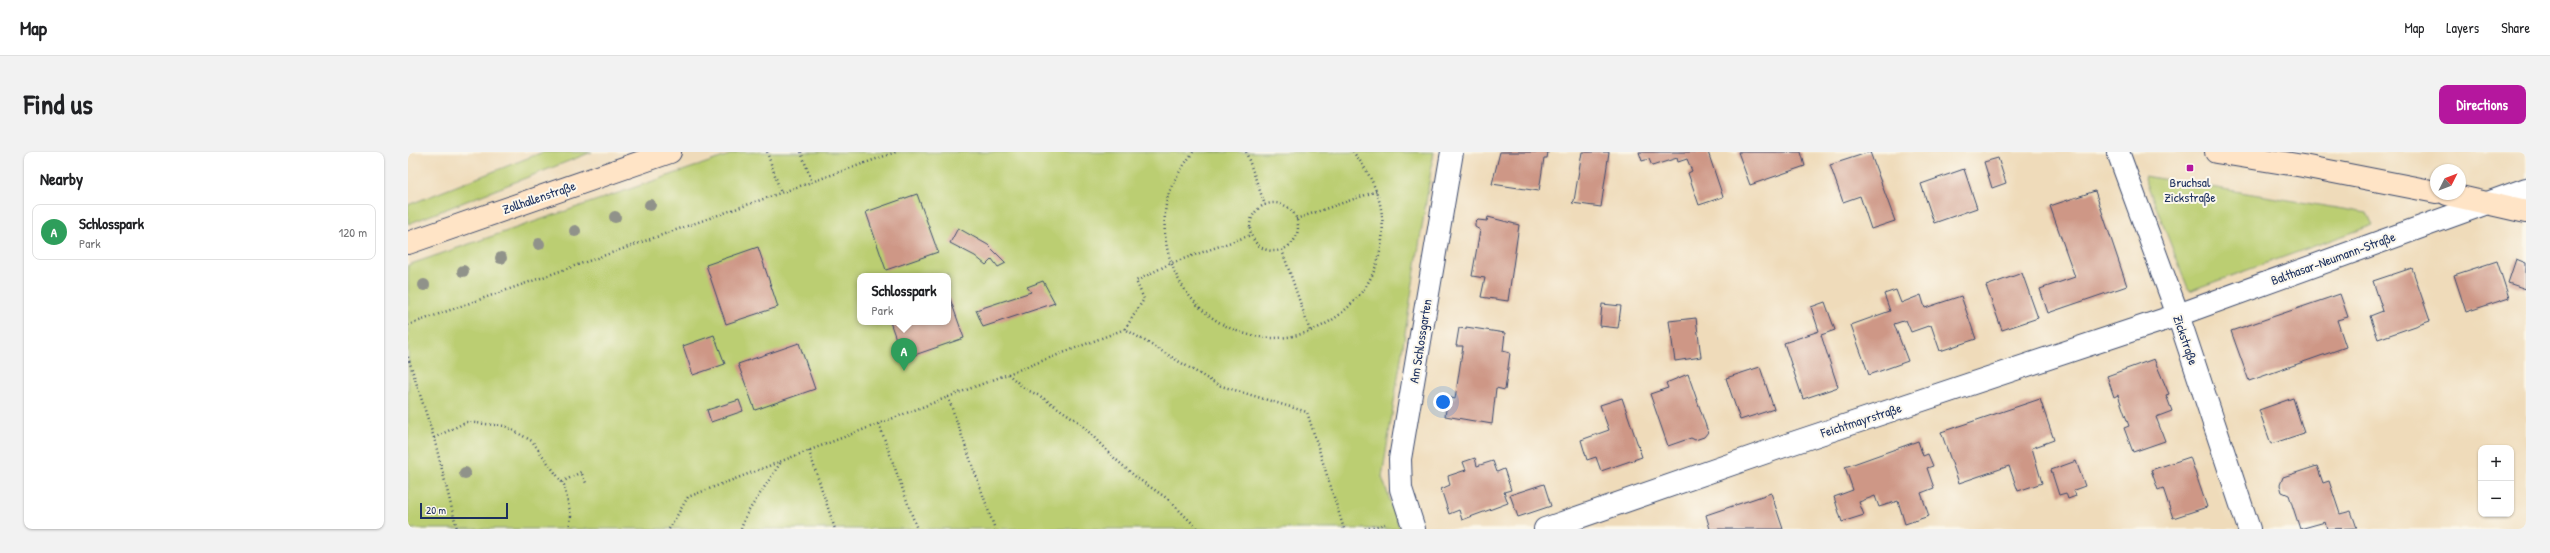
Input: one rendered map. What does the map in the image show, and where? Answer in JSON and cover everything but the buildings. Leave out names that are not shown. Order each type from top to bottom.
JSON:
[{"type":"street","name":"Zollhallenstraße","points":[[408,243],[670,152]]},
{"type":"street","name":"Am Schlossgarten","points":[[1414,529],[1401,490],[1400,459],[1452,152]]},
{"type":"street","name":"Zickstraße","points":[[2118,152],[2178,315],[2249,529]]},
{"type":"street","points":[[2216,152],[2301,159],[2430,191]]},
{"type":"street","points":[[2489,202],[2526,189]]},
{"type":"street","points":[[2466,198],[2526,212]]},
{"type":"street","name":"Balthasar-Neumann-Straße","points":[[2178,315],[2489,202]]},
{"type":"street","name":"Feichtmayrstraße","points":[[1545,529],[1781,447],[2178,315]]},
{"type":"path","points":[[767,152],[781,193]]},
{"type":"path","points":[[801,152],[812,182]]},
{"type":"path","points":[[408,325],[896,152]]},
{"type":"path","points":[[1193,152],[1176,175],[1166,204],[1164,235],[1169,264],[1183,290],[1198,306],[1226,327],[1253,336],[1281,337],[1310,331],[1330,322],[1349,307],[1365,288],[1376,267],[1382,244],[1383,220],[1378,191],[1369,173],[1353,152]]},
{"type":"path","points":[[1246,152],[1265,205]]},
{"type":"path","points":[[1296,219],[1378,191]]},
{"type":"path","points":[[1281,204],[1288,208],[1296,219],[1296,236],[1292,242],[1282,250],[1266,250],[1259,247],[1251,235],[1250,220],[1259,208],[1265,205],[1281,204]]},
{"type":"path","points":[[669,529],[688,497],[1125,329],[1144,299],[1136,281],[1169,264],[1251,235]]},
{"type":"path","points":[[1282,250],[1310,331]]},
{"type":"path","points":[[1125,329],[1218,385],[1307,412],[1344,529]]},
{"type":"path","points":[[408,358],[434,438],[457,529]]},
{"type":"path","points":[[1008,374],[1025,389],[1040,396],[1079,422],[1137,478],[1168,499],[1198,529]]},
{"type":"path","points":[[948,397],[994,529]]},
{"type":"path","points":[[434,438],[466,422],[505,426],[532,440],[562,482],[571,516],[569,529]]},
{"type":"path","points":[[879,424],[917,529]]},
{"type":"path","points":[[809,451],[835,529]]},
{"type":"path","points":[[741,529],[746,515],[781,462]]},
{"type":"path","points":[[562,482],[581,472],[586,483]]},
{"type":"green space","points":[[543,152],[592,152],[408,224],[408,205]]},
{"type":"green space","points":[[738,152],[1434,152],[1382,477],[1400,529],[408,529],[408,265]]},
{"type":"green space","points":[[2144,176],[2367,213],[2373,225],[2189,291]]},
{"type":"place","name":"Bruchsal Zickstraße","points":[[2190,168]]},
{"type":"place","name":"Schlosspark","points":[[904,371]]}]
